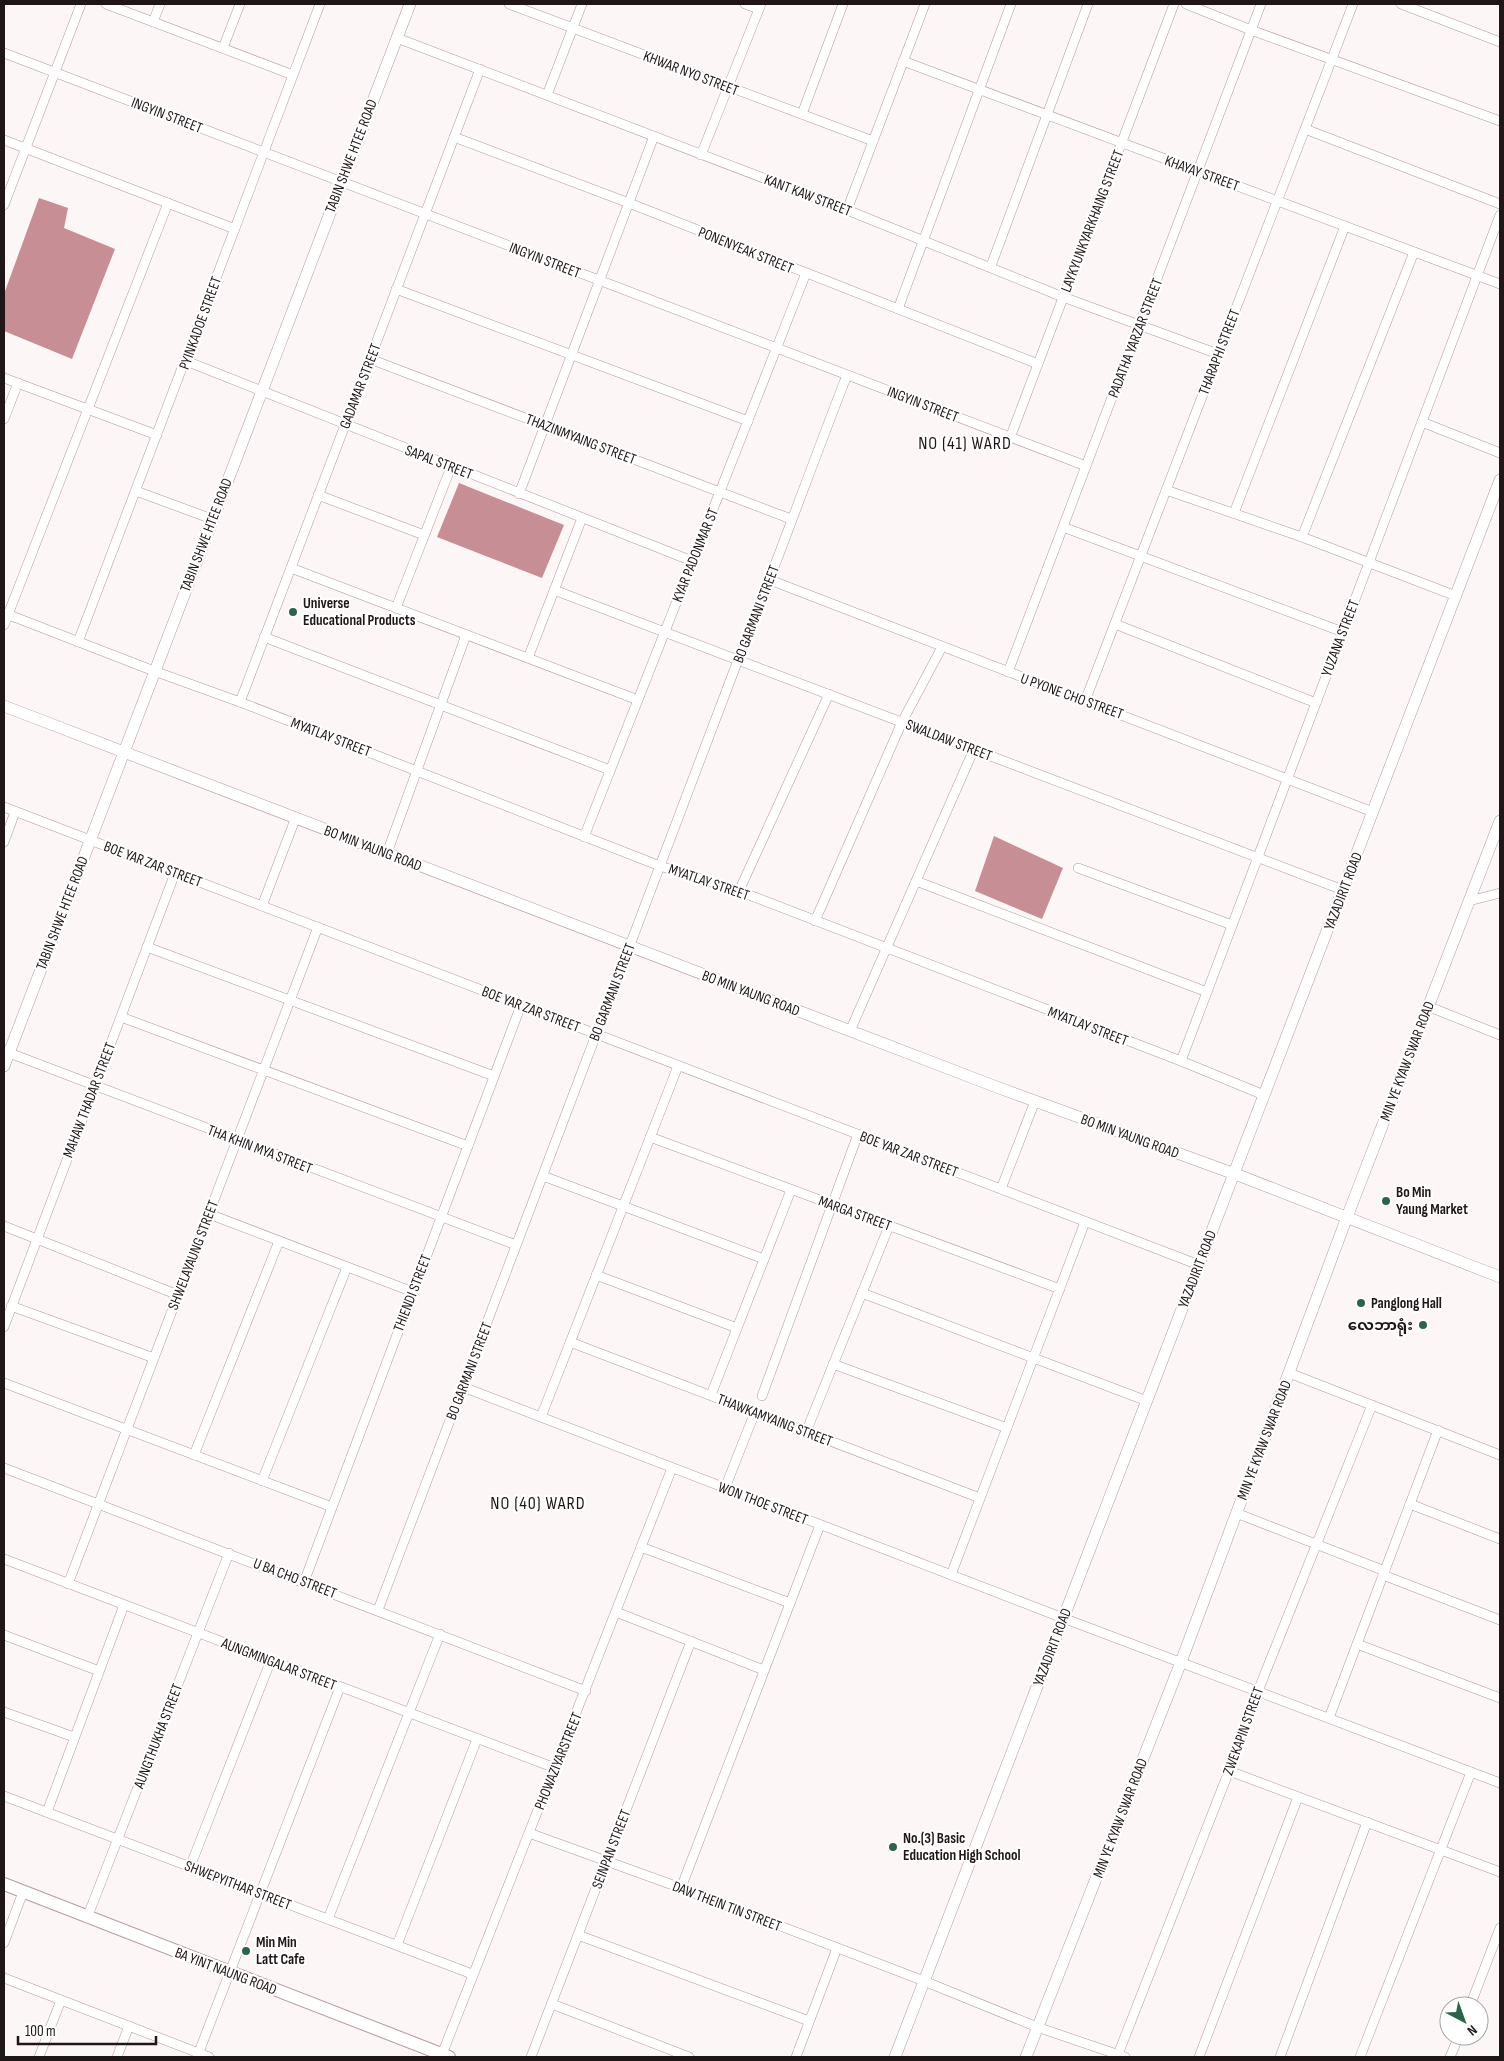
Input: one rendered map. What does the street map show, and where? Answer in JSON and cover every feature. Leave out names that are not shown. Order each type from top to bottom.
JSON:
[{"type":"main road","name":"BA YINT NAUNG ROAD","points":[[4,1884],[444,2056]]},
{"type":"street","points":[[4,205],[81,4]]},
{"type":"street","points":[[106,4],[293,75]]},
{"type":"street","points":[[153,22],[160,4]]},
{"type":"street","points":[[223,48],[240,4]]},
{"type":"street","name":"PYINKADOE STREET","points":[[78,642],[320,4]]},
{"type":"street","name":"TABIN SHWE HTEE ROAD","points":[[4,1066],[6,1052],[124,752],[410,4]]},
{"type":"street","name":"KHWAR NYO STREET","points":[[509,4],[873,141]]},
{"type":"street","points":[[547,95],[582,4]]},
{"type":"street","points":[[701,155],[760,7],[745,4]]},
{"type":"street","points":[[802,114],[843,4]]},
{"type":"street","points":[[847,210],[925,4]]},
{"type":"street","points":[[898,309],[1011,4]]},
{"type":"street","points":[[991,266],[1088,4]]},
{"type":"street","name":"LAYKYUNKYARKHAING STREET","points":[[1010,438],[1174,4]]},
{"type":"street","points":[[1186,4],[1251,30],[1500,121]]},
{"type":"street","name":"PADATHA YARZAR STREET","points":[[1008,672],[1261,4]]},
{"type":"street","name":"THARAPHI STREET","points":[[1085,701],[1353,4]]},
{"type":"street","points":[[1401,4],[1500,42]]},
{"type":"street","name":"KANT KAW STREET","points":[[398,38],[991,266],[1063,297],[1218,354]]},
{"type":"street","name":"INGYIN STREET","points":[[4,53],[1086,466]]},
{"type":"street","name":"KHAYAY STREET","points":[[904,62],[1500,284]]},
{"type":"street","name":"GADAMAR STREET","points":[[240,702],[480,70]]},
{"type":"street","points":[[1305,129],[1500,204]]},
{"type":"street","points":[[520,494],[654,136]]},
{"type":"street","name":"PONENYEAK STREET","points":[[454,137],[629,203],[1038,364]]},
{"type":"street","points":[[4,140],[235,228]]},
{"type":"street","points":[[4,625],[6,614],[168,203]]},
{"type":"street","name":"YUZANA STREET","points":[[1180,1061],[1500,215]]},
{"type":"street","points":[[1234,513],[1345,226]]},
{"type":"street","points":[[1302,537],[1414,252]]},
{"type":"street","name":"KYAR PADONMAR ST","points":[[584,837],[806,273]]},
{"type":"street","points":[[396,289],[748,421]]},
{"type":"street","name":"THAZINMYAING STREET","points":[[370,359],[791,519]]},
{"type":"street","name":"SAPAL STREET","points":[[186,361],[692,562]]},
{"type":"street","name":"BO GARMANI STREET","points":[[378,1610],[847,375]]},
{"type":"street","points":[[4,378],[157,435]]},
{"type":"street","points":[[4,420],[18,383]]},
{"type":"street","points":[[1422,422],[1500,453]]},
{"type":"street","points":[[396,608],[451,467]]},
{"type":"street","name":"YAZADIRIT ROAD","points":[[895,2057],[1199,1265],[1244,1177],[1264,1095],[1500,480]]},
{"type":"street","points":[[136,490],[212,519]]},
{"type":"street","points":[[1166,490],[1302,537],[1368,564],[1456,596]]},
{"type":"street","points":[[318,495],[424,535]]},
{"type":"street","points":[[528,658],[582,518]]},
{"type":"street","points":[[1063,527],[1342,632]]},
{"type":"street","points":[[291,568],[638,700]]},
{"type":"street","name":"U PYONE CHO STREET","points":[[770,580],[1372,812]]},
{"type":"street","name":"SWALDAW STREET","points":[[554,590],[1343,890]]},
{"type":"street","points":[[6,614],[154,671]]},
{"type":"street","points":[[1115,624],[1316,703]]},
{"type":"street","points":[[387,853],[466,635]]},
{"type":"street","points":[[264,637],[610,770]]},
{"type":"street","points":[[815,921],[902,722],[942,647]]},
{"type":"street","name":"MYATLAY STREET","points":[[154,671],[240,702],[660,866],[740,891],[1264,1095]]},
{"type":"street","points":[[740,891],[829,694]]},
{"type":"street","name":"BO MIN YAUNG ROAD","points":[[4,706],[629,947],[1035,1101],[1244,1177],[1500,1277]]},
{"type":"street","points":[[850,1031],[974,749]]},
{"type":"street","name":"BOE YAR ZAR STREET","points":[[4,807],[1199,1265]]},
{"type":"street","points":[[4,842],[16,812]]},
{"type":"street","points":[[262,906],[296,817]]},
{"type":"street","name":"MIN YE KYAW SWAR ROAD","points":[[1026,2057],[1181,1662],[1289,1373],[1342,1215],[1500,821]]},
{"type":"street","points":[[1078,868],[1232,925]]},
{"type":"street","name":"MAHAW THADAR STREET","points":[[4,1327],[175,873]]},
{"type":"street","points":[[916,882],[1207,992]]},
{"type":"street","points":[[1469,900],[1500,893]]},
{"type":"street","name":"SHWELAYAUNG STREET","points":[[68,1584],[318,927]]},
{"type":"street","points":[[147,947],[494,1076]]},
{"type":"street","name":"THIENDI STREET","points":[[304,1582],[521,1005]]},
{"type":"street","points":[[1427,1006],[1500,1035]]},
{"type":"street","points":[[121,1017],[468,1146]]},
{"type":"street","name":"THA KHIN MYA STREET","points":[[6,1052],[516,1245]]},
{"type":"street","points":[[540,1417],[678,1066]]},
{"type":"street","points":[[1001,1189],[1035,1101]]},
{"type":"street","points":[[762,1396],[858,1134]]},
{"type":"street","name":"MARGA STREET","points":[[650,1138],[1060,1290]]},
{"type":"street","points":[[542,1176],[764,1259]]},
{"type":"street","points":[[711,1395],[791,1190]]},
{"type":"street","points":[[209,1214],[413,1292]]},
{"type":"street","points":[[951,1575],[1085,1222]]},
{"type":"street","points":[[4,1226],[178,1295]]},
{"type":"street","points":[[806,1432],[888,1226]]},
{"type":"street","points":[[194,1455],[279,1241]]},
{"type":"street","points":[[262,1481],[346,1267]]},
{"type":"street","points":[[596,1275],[737,1328]]},
{"type":"street","points":[[862,1293],[1147,1401]]},
{"type":"street","points":[[12,1306],[154,1358]]},
{"type":"street","name":"THAWKAMYAING STREET","points":[[570,1342],[980,1498]]},
{"type":"street","points":[[833,1364],[1007,1428]]},
{"type":"street","points":[[1289,1373],[1500,1454]]},
{"type":"street","points":[[4,1383],[332,1507]]},
{"type":"street","name":"WON THOE STREET","points":[[463,1387],[1063,1618],[1500,1783]]},
{"type":"street","name":"ZWEKAPIN STREET","points":[[1120,2056],[1258,1691],[1372,1405]]},
{"type":"street","points":[[725,1488],[755,1412]]},
{"type":"street","points":[[1329,1718],[1438,1430]]},
{"type":"street","name":"U BA CHO STREET","points":[[4,1468],[586,1691]]},
{"type":"street","name":"PHOWAZIYARSTREET","points":[[444,2056],[472,1974],[586,1691],[672,1468]]},
{"type":"street","points":[[1410,1504],[1500,1539]]},
{"type":"street","points":[[1236,1514],[1500,1620]]},
{"type":"street","points":[[682,1888],[820,1525]]},
{"type":"street","points":[[642,1547],[790,1603]]},
{"type":"street","name":"AUNGTHUKHA STREET","points":[[87,1918],[229,1553]]},
{"type":"street","name":"AUNGMINGALAR STREET","points":[[4,1559],[555,1768]]},
{"type":"street","points":[[46,1812],[124,1605]]},
{"type":"street","points":[[616,1612],[764,1670]]},
{"type":"street","points":[[328,1919],[440,1634]]},
{"type":"street","points":[[4,1636],[99,1671]]},
{"type":"street","name":"SEINPAN STREET","points":[[531,2057],[691,1641]]},
{"type":"street","points":[[1357,1644],[1500,1698]]},
{"type":"street","points":[[190,1866],[271,1660]]},
{"type":"street","points":[[197,2055],[340,1687]]},
{"type":"street","points":[[4,1712],[74,1737]]},
{"type":"street","points":[[397,1945],[477,1739]]},
{"type":"street","points":[[1229,1771],[1500,1872]]},
{"type":"street","points":[[1360,2057],[1471,1772]]},
{"type":"street","name":"SHWEPYITHAR STREET","points":[[4,1796],[472,1974]]},
{"type":"street","points":[[1199,2057],[1298,1797]]},
{"type":"street","points":[[1280,2057],[1367,1822]]},
{"type":"street","name":"DAW THEIN TIN STREET","points":[[529,1833],[682,1888],[924,1981],[1038,2028],[1120,2056]]},
{"type":"street","points":[[4,1943],[23,1892]]},
{"type":"street","points":[[1474,1996],[1500,1928]]},
{"type":"street","points":[[578,1935],[809,2020]]},
{"type":"street","points":[[796,2057],[837,1948]]},
{"type":"street","points":[[4,1978],[129,2026],[197,2055],[209,2057]]},
{"type":"street","points":[[39,2057],[60,2000]]},
{"type":"street","points":[[552,2004],[689,2057]]},
{"type":"street","points":[[117,2057],[129,2026]]},
{"type":"shaded area","points":[[39,198],[68,208],[64,228],[115,249],[72,359],[4,331],[4,294]]},
{"type":"shaded area","points":[[459,483],[564,525],[542,578],[437,537]]},
{"type":"shaded area","points":[[994,836],[1063,868],[1042,919],[975,891]]},
{"type":"place","name":"Universe Educational Products","points":[[293,612]]},
{"type":"place","name":"Bo Min Yaung Market","points":[[1386,1201]]},
{"type":"place","name":"Panglong Hall","points":[[1361,1303]]},
{"type":"place","name":"လေဘာရုံး","points":[[1423,1325]]},
{"type":"place","name":"No.(3) Basic Education High School","points":[[893,1847]]},
{"type":"place","name":"Min Min Latt Cafe","points":[[246,1951]]},
{"type":"district","name":"NO (41) WARD","points":[[965,443]]},
{"type":"district","name":"NO (40) WARD","points":[[538,1503]]}]
